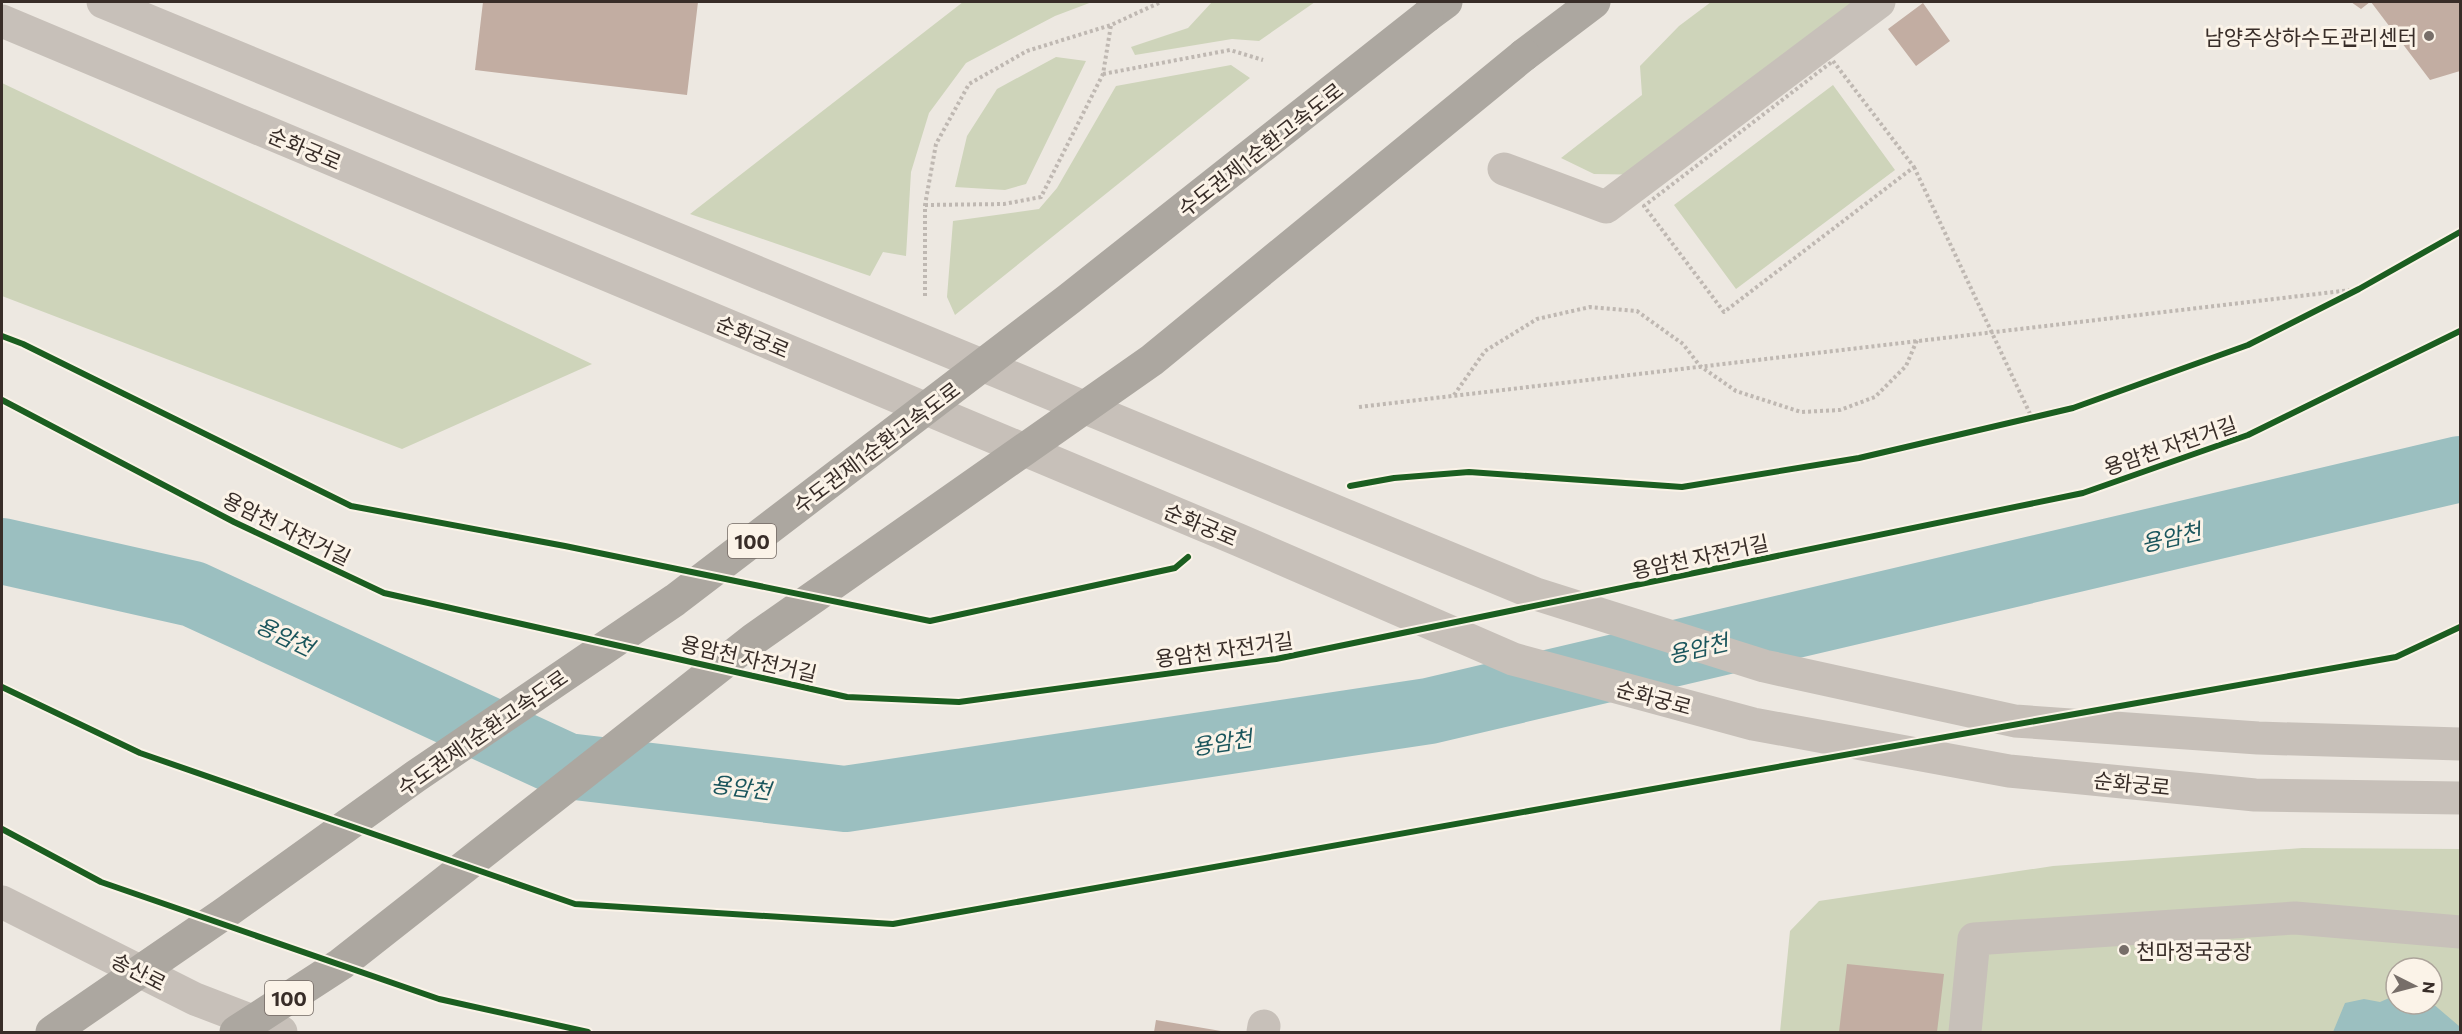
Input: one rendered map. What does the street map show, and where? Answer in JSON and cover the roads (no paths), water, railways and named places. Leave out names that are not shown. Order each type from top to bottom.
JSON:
[{"type":"highway","name":"100","points":[[236,1032],[341,964],[754,639],[1152,360],[1524,55],[1594,2]]},
{"type":"highway","name":"수도권제1순환고속도로","points":[[52,1032],[225,913],[416,776],[675,600],[1069,299],[1436,9]]},
{"type":"highway","points":[[266,1032],[341,964]]},
{"type":"street","points":[[103,2],[1536,594],[1764,666],[2014,721],[2258,738],[2460,744]]},
{"type":"street","points":[[1504,169],[1606,207],[1879,2]]},
{"type":"street","name":"순화궁로","points":[[2,21],[1239,540],[1513,659],[1753,724],[2008,771],[2255,795],[2460,798]]},
{"type":"street","name":"송산로","points":[[2,902],[195,999],[281,1032]]},
{"type":"street","points":[[1965,1032],[1974,939],[2295,918],[2460,932]]},
{"type":"water","points":[[2364,999],[2380,1002],[2384,1000],[2384,1016],[2444,1016],[2444,1013],[2459,1026],[2460,1032],[2333,1032],[2345,1003]]},
{"type":"waterway","name":"용암천","points":[[2,551],[193,594],[567,766],[845,799],[1429,711],[2460,469]]},
{"type":"place","name":"남양주상하수도관리센터","points":[[2429,36]]},
{"type":"place","name":"천마정국궁장","points":[[2124,950]]}]
